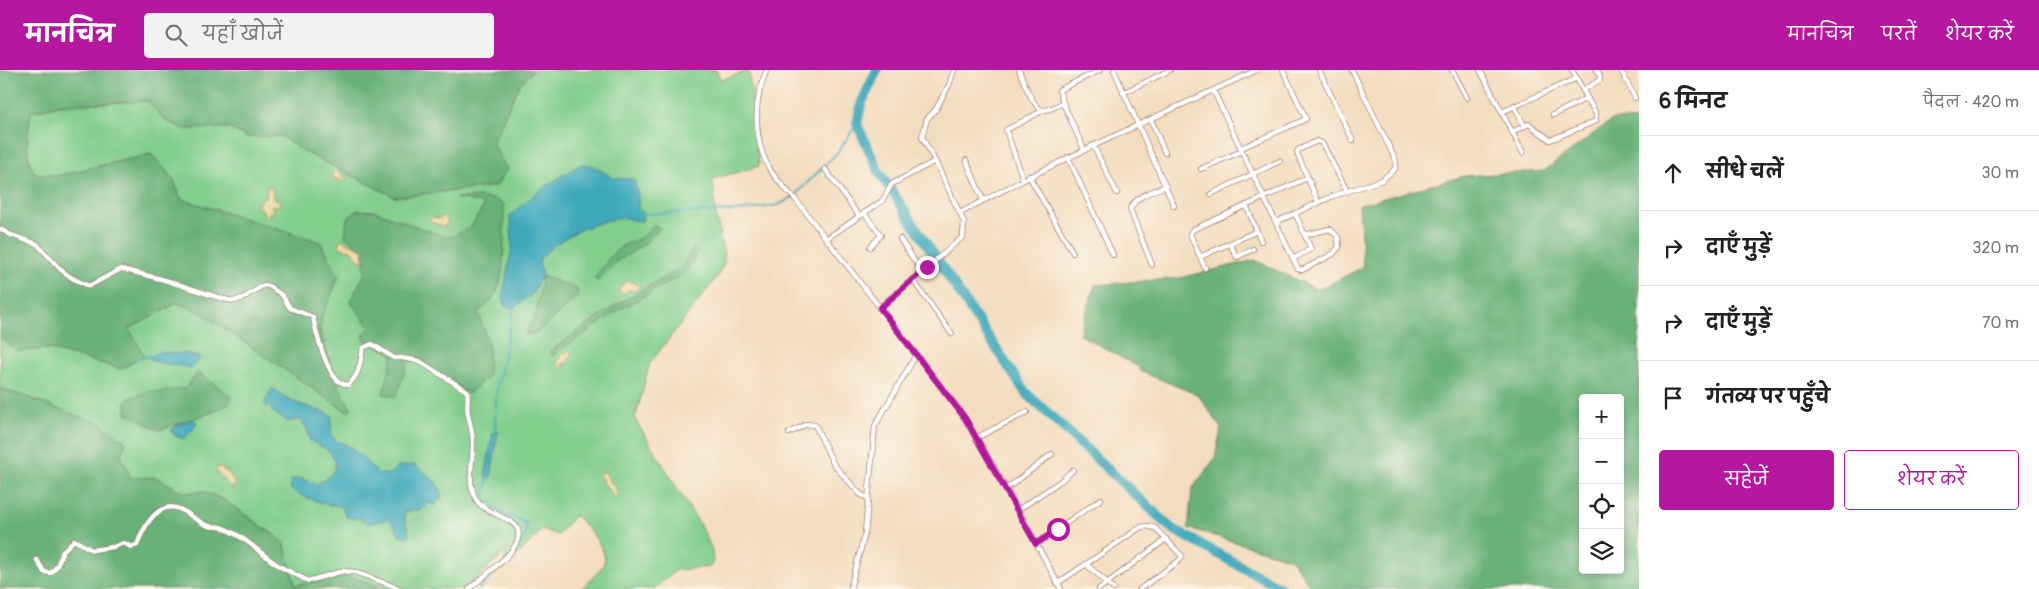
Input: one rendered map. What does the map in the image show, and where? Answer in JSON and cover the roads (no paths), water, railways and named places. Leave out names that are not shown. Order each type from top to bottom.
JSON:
[{"type":"street","points":[[767,70],[758,104],[758,140],[770,170],[796,200],[958,408],[1018,510],[1061,589]]},
{"type":"street","points":[[880,308],[963,237],[965,227],[960,213],[922,137],[927,119],[936,109],[949,85],[954,70]]},
{"type":"street","points":[[1019,70],[1034,103],[1039,110],[1044,110]]},
{"type":"street","points":[[1084,149],[1063,103],[1060,89],[1100,70]]},
{"type":"street","points":[[1114,70],[1174,206]]},
{"type":"street","points":[[1123,94],[1170,70]]},
{"type":"street","points":[[1242,70],[1245,76]]},
{"type":"street","points":[[960,213],[1084,149],[1138,126],[1257,70]]},
{"type":"street","points":[[1201,169],[1306,119],[1283,70]]},
{"type":"street","points":[[1319,70],[1353,141]]},
{"type":"street","points":[[1276,222],[1318,202],[1382,180],[1393,173],[1396,166],[1393,154],[1352,70]]},
{"type":"street","points":[[1452,70],[1466,98]]},
{"type":"street","points":[[1480,70],[1523,153]]},
{"type":"street","points":[[1512,132],[1524,125],[1531,125],[1550,140],[1593,122],[1597,116],[1572,70]]},
{"type":"street","points":[[1583,90],[1600,80],[1597,70]]},
{"type":"street","points":[[1621,70],[1635,98]]},
{"type":"street","points":[[1502,112],[1577,78]]},
{"type":"street","points":[[1213,90],[1298,269],[1302,270],[1333,254],[1339,247],[1338,237],[1330,229],[1305,234]]},
{"type":"street","points":[[1553,115],[1587,98]]},
{"type":"street","points":[[1023,179],[1006,130],[1044,110],[1063,103]]},
{"type":"street","points":[[1514,105],[1524,125]]},
{"type":"street","points":[[1151,120],[1165,153]]},
{"type":"street","points":[[1318,202],[1297,152],[1317,141],[1321,141],[1347,191]]},
{"type":"street","points":[[1093,145],[1117,193]]},
{"type":"street","points":[[1068,157],[1113,254]]},
{"type":"street","points":[[966,160],[983,200]]},
{"type":"street","points":[[826,239],[882,201],[892,184],[935,161]]},
{"type":"street","points":[[1211,194],[1280,161]]},
{"type":"street","points":[[826,169],[859,216]]},
{"type":"street","points":[[1029,176],[1073,253]]},
{"type":"street","points":[[1205,268],[1190,232],[1307,178]]},
{"type":"street","points":[[1152,265],[1130,209],[1134,203],[1149,192],[1166,186]]},
{"type":"street","points":[[1246,205],[1261,241]]},
{"type":"street","points":[[864,213],[881,235],[870,247]]},
{"type":"street","points":[[1293,259],[1310,250],[1295,213]]},
{"type":"street","points":[[0,229],[37,244],[61,270],[89,286],[121,269],[132,270],[148,277],[180,284],[234,301],[243,298],[264,285],[269,286],[282,295],[290,308],[313,317],[315,329],[330,370],[338,382],[348,385],[355,379],[359,371],[363,348],[372,344],[395,359],[402,358],[419,361],[467,391],[469,398],[467,412],[471,422],[473,443],[471,483],[477,501],[489,510],[509,519],[517,526],[519,534],[512,550],[469,589]]},
{"type":"street","points":[[1200,257],[1257,231]]},
{"type":"street","points":[[900,239],[922,272]]},
{"type":"street","points":[[1230,244],[1237,257],[1253,249]]},
{"type":"street","points":[[912,280],[952,334]]},
{"type":"street","points":[[850,589],[865,533],[874,431],[877,421],[916,355]]},
{"type":"street","points":[[976,438],[1027,412]]},
{"type":"street","points":[[789,432],[807,424],[815,425],[834,465],[862,496],[868,498]]},
{"type":"street","points":[[1006,489],[1052,454]]},
{"type":"street","points":[[1018,510],[1062,480],[1073,470]]},
{"type":"street","points":[[1036,544],[1101,499]]},
{"type":"street","points":[[37,560],[44,572],[51,573],[57,566],[63,551],[74,540],[92,550],[113,547],[124,543],[131,547],[137,545],[141,534],[150,521],[164,509],[174,508],[186,512],[208,526],[218,526],[232,532],[252,544],[280,566],[308,581],[343,571],[355,572],[401,589]]},
{"type":"street","points":[[1058,583],[1142,527],[1153,527],[1181,554],[1182,558],[1140,589]]},
{"type":"street","points":[[1099,589],[1166,539]]},
{"type":"street","points":[[1086,564],[1114,589]]},
{"type":"water","points":[[582,164],[591,165],[614,178],[634,179],[638,195],[638,210],[643,212],[642,221],[623,218],[608,220],[586,227],[565,238],[539,260],[542,276],[532,294],[514,308],[505,306],[503,296],[512,246],[510,216],[544,188]]},
{"type":"water","points":[[158,352],[188,354],[201,358],[192,368],[152,361],[150,358]]},
{"type":"water","points":[[272,388],[291,401],[332,415],[331,435],[337,441],[351,447],[379,474],[390,474],[398,466],[415,465],[437,484],[441,499],[435,505],[429,503],[422,510],[412,510],[405,513],[409,536],[400,536],[390,519],[370,524],[360,519],[346,517],[342,507],[328,505],[291,490],[290,480],[300,478],[317,484],[327,478],[334,470],[335,461],[326,450],[310,441],[307,428],[299,419],[289,422],[272,412],[271,407],[264,404]]},
{"type":"water","points":[[193,419],[197,422],[193,430],[184,439],[175,436],[171,431],[177,425]]},
{"type":"water","points":[[498,430],[491,478],[485,477],[493,432]]},
{"type":"waterway","points":[[877,70],[861,104],[857,124],[879,172],[1025,392],[1171,528],[1282,589]]},
{"type":"waterway","points":[[642,214],[738,211],[778,205],[793,197],[837,153],[857,124]]},
{"type":"waterway","points":[[495,432],[496,394],[514,306]]},
{"type":"waterway","points":[[139,358],[153,356]]},
{"type":"waterway","points":[[479,589],[513,555],[525,537],[526,523],[500,511],[485,496],[488,476]]}]
